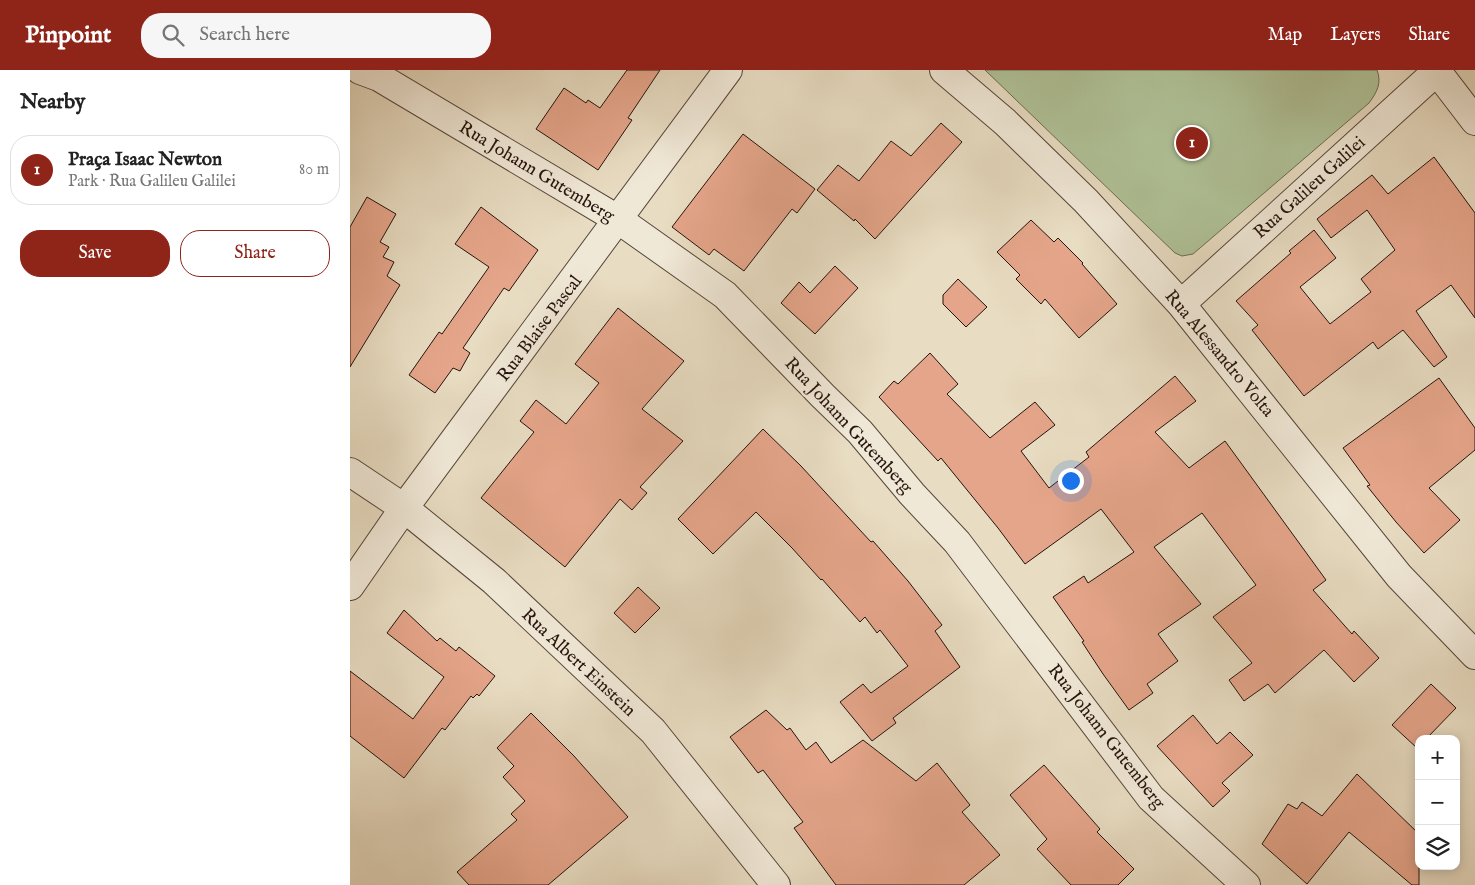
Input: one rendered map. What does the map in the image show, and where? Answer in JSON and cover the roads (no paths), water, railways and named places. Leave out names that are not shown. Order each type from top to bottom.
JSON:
[{"type":"street","name":"Rua Johann Gutemberg","points":[[360,70],[379,77],[619,220],[725,295],[860,432],[912,494],[957,542],[1151,798],[1246,885]]},
{"type":"street","name":"Rua Blaise Pascal","points":[[350,586],[404,508],[619,220],[728,70]]},
{"type":"street","name":"Rua Alessandro Volta","points":[[944,70],[1005,122],[1086,201],[1182,304],[1399,576],[1475,654]]},
{"type":"street","name":"Rua Galileu Galilei","points":[[1182,304],[1436,71]]},
{"type":"street","points":[[1436,71],[1475,120]]},
{"type":"street","name":"Rua Albert Einstein","points":[[350,472],[404,508],[494,581],[653,730],[776,885]]},
{"type":"place","name":"Praça Isaac Newton","points":[[1192,143]]}]
